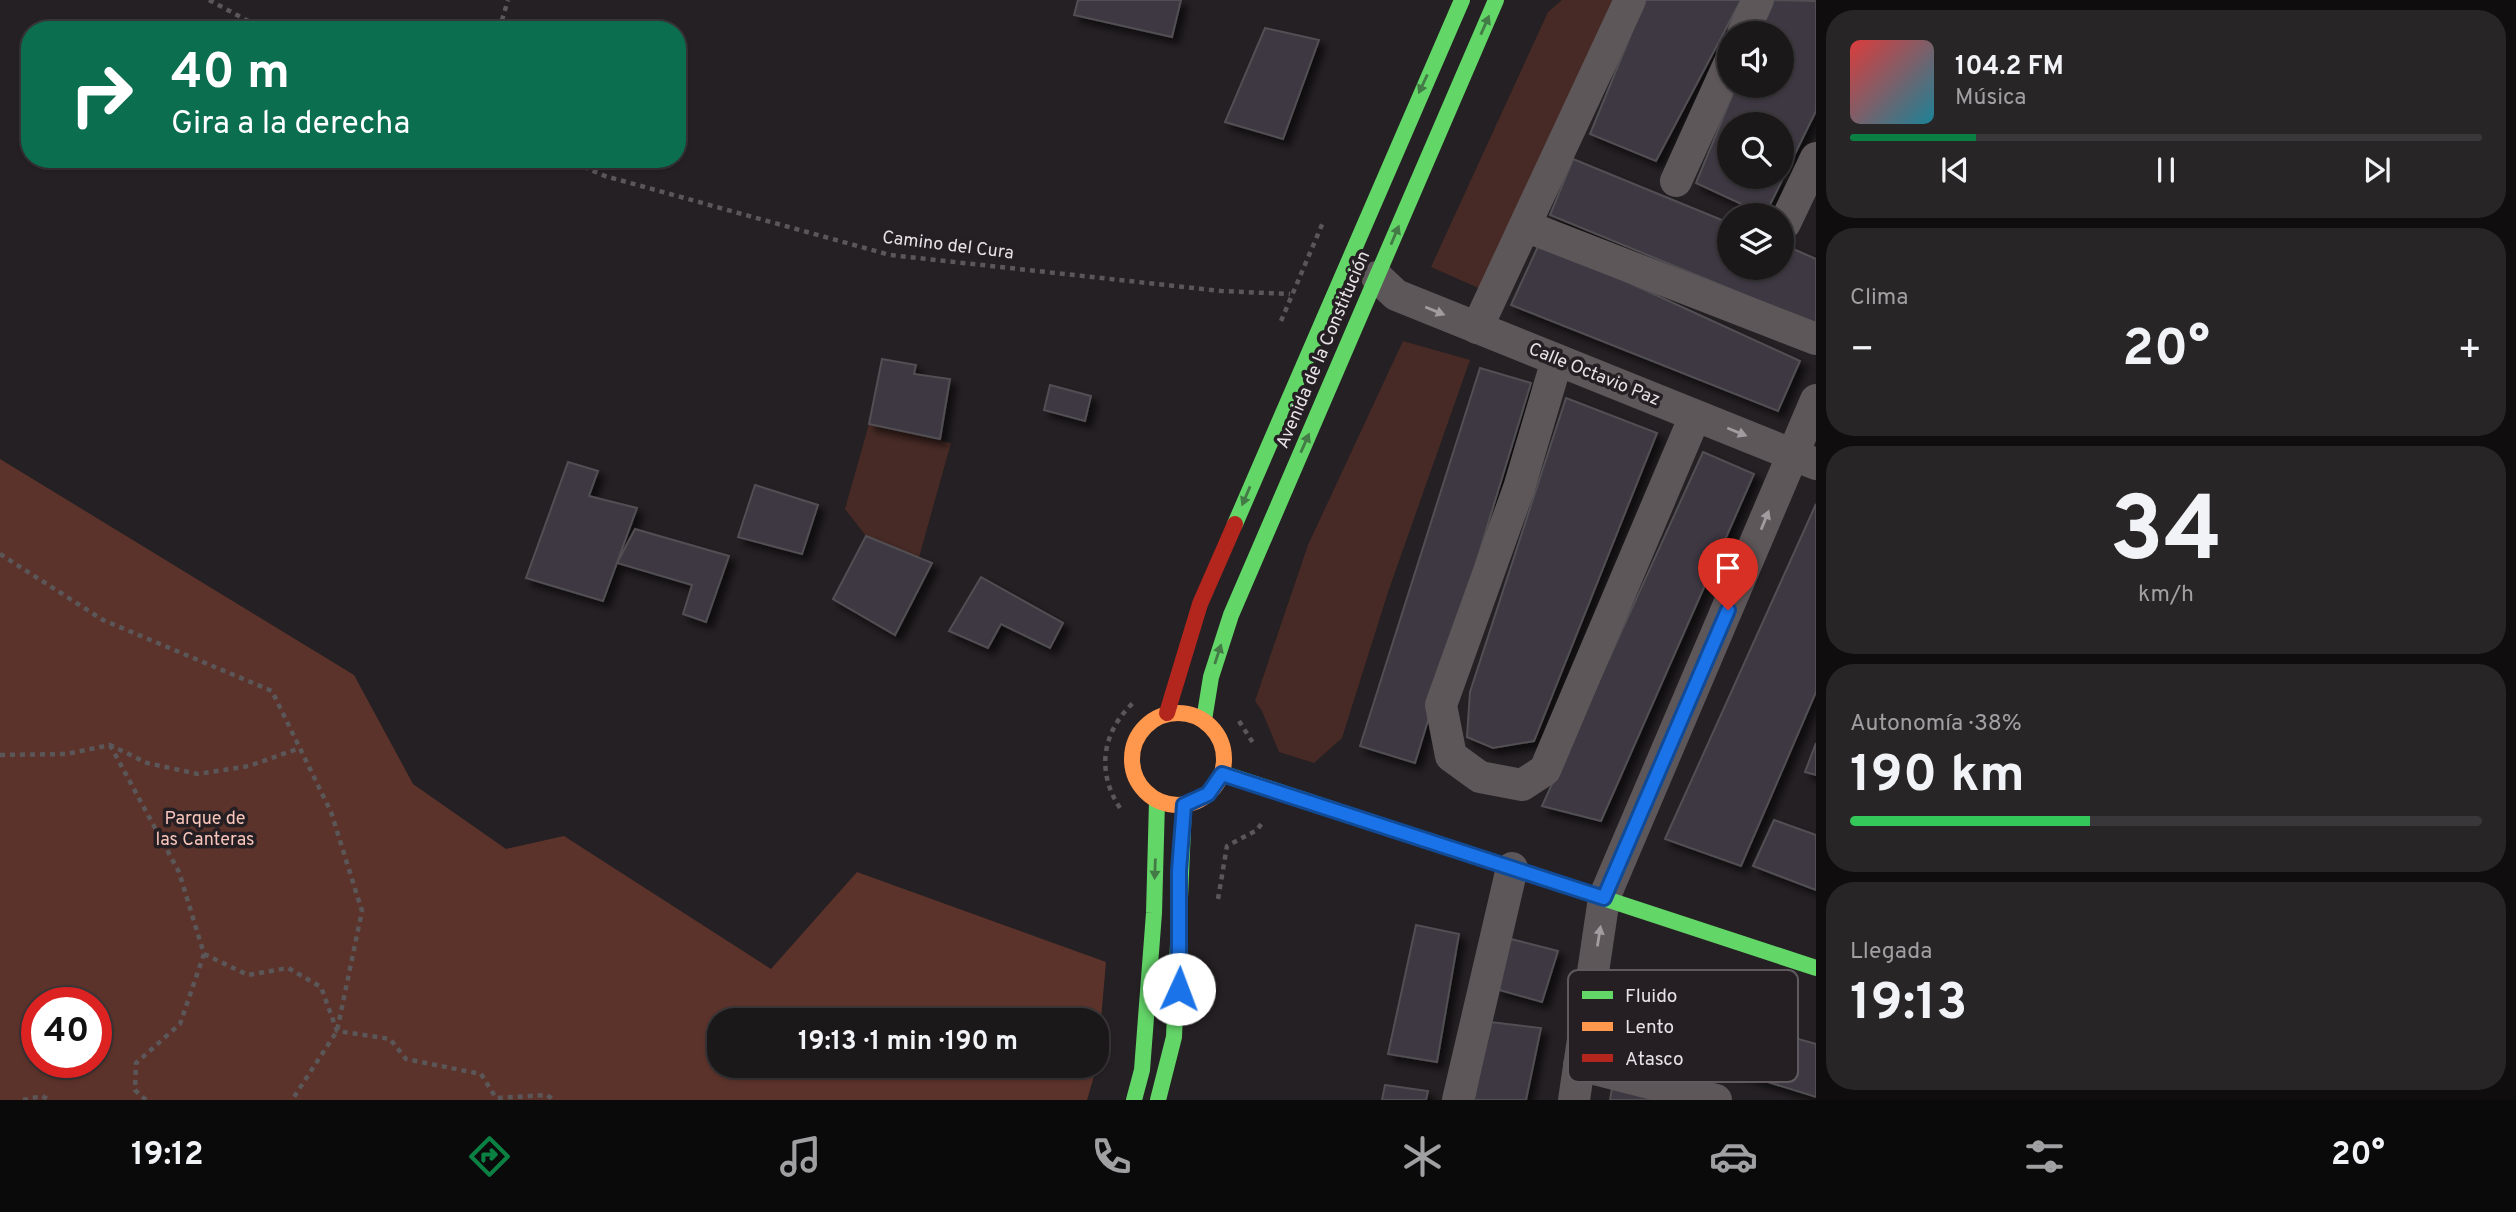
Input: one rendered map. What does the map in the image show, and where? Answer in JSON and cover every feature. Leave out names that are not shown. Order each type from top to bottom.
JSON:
[{"type":"street","name":"Avenida de la Constitución","points":[[1167,713],[1200,604],[1462,0]]},
{"type":"street","name":"Avenida de la Constitución","points":[[1204,720],[1211,677],[1231,615],[1496,0]]},
{"type":"street","points":[[1477,328],[1630,0]]},
{"type":"street","points":[[1748,21],[1758,0]]},
{"type":"street","points":[[1676,181],[1717,90]]},
{"type":"street","points":[[1794,204],[1816,158]]},
{"type":"street","points":[[1525,226],[1816,339]]},
{"type":"street","name":"Calle Octavio Paz","points":[[1377,277],[1396,295],[1804,459]]},
{"type":"street","points":[[1557,360],[1519,488],[1441,705],[1451,756],[1480,777],[1522,785],[1545,770],[1695,416]]},
{"type":"street","points":[[1593,970],[1604,898],[1804,459],[1816,400]]},
{"type":"street","points":[[1180,712],[1204,720],[1215,731],[1222,744],[1225,758],[1222,774],[1208,794],[1184,805],[1157,801],[1137,781],[1131,753],[1143,728],[1167,713],[1180,712]]},
{"type":"street","points":[[1222,774],[1816,968]]},
{"type":"street","points":[[1134,1100],[1142,1070],[1144,1044],[1154,913],[1157,801]]},
{"type":"street","points":[[1158,1100],[1175,1025],[1184,805]]},
{"type":"street","points":[[1458,1100],[1511,868]]},
{"type":"street","points":[[1574,1100],[1577,1082]]},
{"type":"street","points":[[1646,1082],[1716,1100]]},
{"type":"path","points":[[209,0],[248,21]]},
{"type":"path","points":[[502,21],[508,0]]},
{"type":"path","name":"Camino del Cura","points":[[586,168],[604,176],[890,255],[1221,291],[1291,294],[1338,286]]},
{"type":"path","points":[[0,554],[103,620],[272,691],[331,812],[362,911],[337,1031],[292,1100]]},
{"type":"path","points":[[1237,718],[1256,748]]},
{"type":"path","points":[[0,755],[66,754],[110,745],[147,763],[198,774],[249,766],[300,748]]},
{"type":"path","points":[[110,745],[179,872],[204,954],[180,1024],[136,1063],[135,1090],[146,1100]]},
{"type":"path","points":[[1216,912],[1227,846],[1257,830],[1280,793]]},
{"type":"path","points":[[204,954],[248,975],[288,968],[321,987],[337,1031]]},
{"type":"path","points":[[337,1031],[390,1039],[406,1059],[481,1074],[496,1098],[547,1095],[554,1100]]},
{"type":"path","points":[[23,1100],[42,1096],[49,1100]]},
{"type":"shaded area","points":[[1562,0],[1613,0],[1483,290],[1431,267],[1548,12]]},
{"type":"shaded area","points":[[1403,341],[1470,360],[1388,592],[1342,738],[1314,763],[1279,752],[1255,701],[1308,545]]},
{"type":"shaded area","points":[[869,424],[951,443],[919,557],[866,536],[845,509]]},
{"type":"green space","name":"Parque de las Canteras","points":[[0,459],[354,675],[413,784],[506,849],[564,836],[771,969],[857,872],[1106,962],[1102,1008],[707,1008],[707,1078],[1093,1078],[1087,1100],[0,1100]]},
{"type":"building","points":[[1078,0],[1181,0],[1172,37],[1074,15]]},
{"type":"building","points":[[1645,0],[1741,0],[1730,21],[1717,21],[1717,45],[1656,161],[1590,134]]},
{"type":"building","points":[[1772,0],[1816,1],[1816,111],[1794,156],[1794,112],[1725,112],[1731,98],[1794,98],[1794,21],[1763,21]]},
{"type":"building","points":[[1265,28],[1319,40],[1283,139],[1225,122]]},
{"type":"building","points":[[1717,132],[1717,189],[1778,189],[1771,203],[1739,203],[1696,183]]},
{"type":"building","points":[[1573,159],[1717,218],[1717,280],[1794,280],[1794,249],[1816,259],[1816,324],[1550,215]]},
{"type":"building","points":[[1540,242],[1800,361],[1778,411],[1511,305]]},
{"type":"building","points":[[882,359],[916,365],[914,374],[950,379],[940,439],[869,424]]},
{"type":"building","points":[[1480,368],[1531,383],[1415,763],[1360,746]]},
{"type":"building","points":[[1050,385],[1091,396],[1085,421],[1044,410]]},
{"type":"building","points":[[1566,398],[1657,433],[1534,741],[1493,748],[1467,737],[1470,692]]},
{"type":"building","points":[[1703,452],[1754,474],[1601,821],[1542,806]]},
{"type":"building","points":[[568,462],[598,471],[589,496],[637,508],[603,601],[526,578]]},
{"type":"building","points":[[755,485],[818,505],[802,554],[738,537]]},
{"type":"building","points":[[1816,504],[1816,692],[1741,866],[1665,839]]},
{"type":"building","points":[[635,529],[729,556],[706,622],[683,614],[692,585],[617,563]]},
{"type":"building","points":[[866,536],[932,563],[895,635],[833,599]]},
{"type":"building","points":[[981,577],[1063,623],[1050,648],[1001,624],[988,648],[949,631]]},
{"type":"building","points":[[1816,743],[1816,775],[1805,772]]},
{"type":"building","points":[[1774,820],[1816,835],[1816,890],[1753,866]]},
{"type":"building","points":[[1416,925],[1459,934],[1437,1062],[1388,1054]]},
{"type":"building","points":[[1511,939],[1558,951],[1542,1002],[1496,989]]},
{"type":"building","points":[[1490,1022],[1541,1028],[1526,1100],[1474,1100]]},
{"type":"building","points":[[1798,1039],[1816,1044],[1816,1097],[1768,1082],[1798,1082]]},
{"type":"building","points":[[1385,1085],[1428,1091],[1426,1100],[1382,1100]]},
{"type":"building","points":[[1612,1088],[1657,1100],[1610,1100]]},
{"type":"traffic: fast","points":[[1235,524],[1462,0]]},
{"type":"traffic: fast","points":[[1204,720],[1211,677],[1231,615],[1496,0]]},
{"type":"traffic: fast","points":[[1222,773],[1816,968]]},
{"type":"traffic: fast","points":[[1134,1100],[1142,1070],[1154,913],[1157,801]]},
{"type":"traffic: fast","points":[[1158,1100],[1174,1037],[1184,805]]},
{"type":"traffic: slow","points":[[1178,713],[1196,716],[1211,726],[1221,741],[1224,759],[1221,777],[1211,792],[1196,802],[1178,805],[1160,802],[1145,792],[1135,777],[1132,759],[1135,741],[1145,726],[1160,716],[1178,713]]},
{"type":"traffic: jam","points":[[1167,713],[1200,604],[1235,524]]},
{"type":"route","points":[[1179,989],[1179,871],[1184,805],[1197,802],[1208,794],[1222,774],[1604,898],[1728,610]]}]
